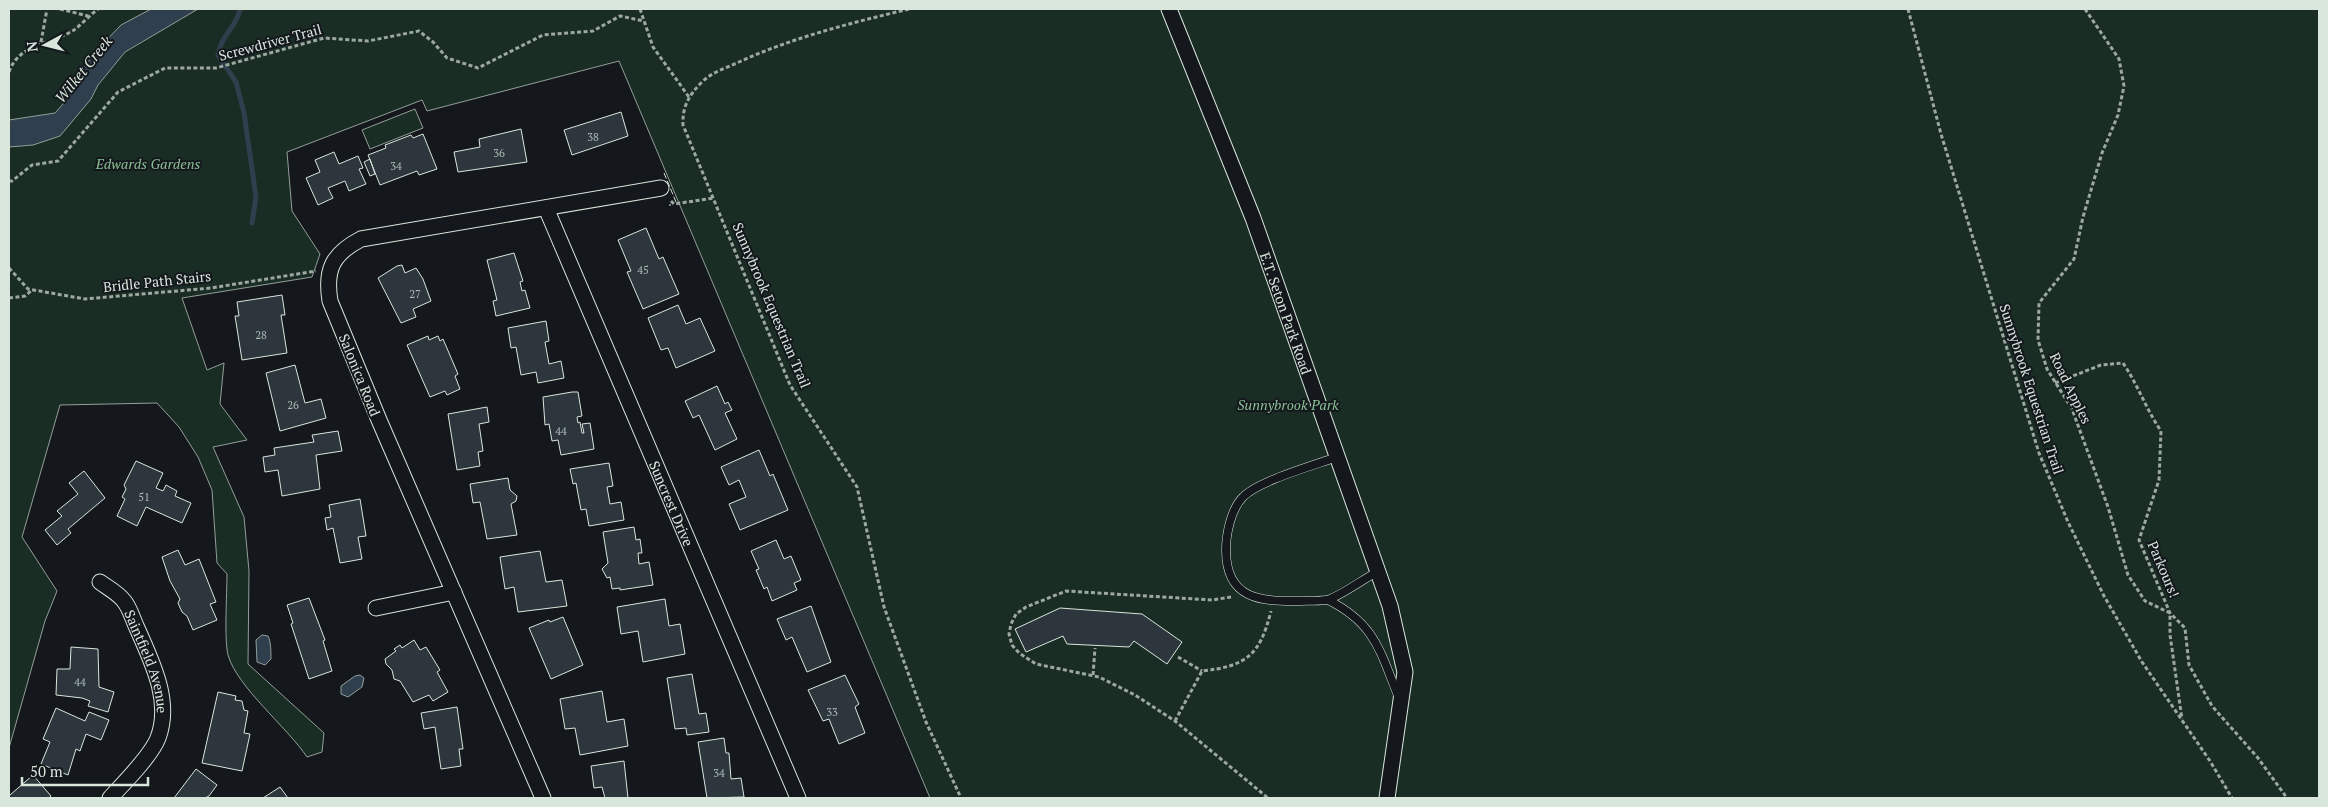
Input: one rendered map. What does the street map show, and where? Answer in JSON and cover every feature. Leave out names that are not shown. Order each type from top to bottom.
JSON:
[{"type":"street","name":"E.T. Seton Park Road","points":[[1169,9],[1253,218],[1379,571],[1400,641],[1405,672],[1387,798]]},
{"type":"street","name":"Salonica Road","points":[[543,798],[379,420],[330,302],[328,285],[331,269],[335,258],[341,252],[361,239],[661,188]]},
{"type":"street","name":"Suncrest Drive","points":[[546,208],[798,798]]},
{"type":"street","name":"Saintfield Avenue","points":[[100,582],[125,601],[153,664],[160,684],[162,706],[162,724],[157,740],[133,773],[110,798]]},
{"type":"street","points":[[376,608],[454,592]]},
{"type":"lane","points":[[1337,457],[1258,487],[1243,497],[1234,511],[1226,542],[1226,560],[1231,579],[1244,594],[1274,601],[1328,600],[1379,571]]},
{"type":"lane","points":[[1328,600],[1358,618],[1369,631],[1400,702]]},
{"type":"path","points":[[41,42],[47,9]]},
{"type":"path","points":[[60,9],[88,16]]},
{"type":"path","points":[[9,72],[24,52],[41,42],[74,30],[98,9]]},
{"type":"path","points":[[640,9],[653,46],[689,97]]},
{"type":"path","name":"Sunnybrook Equestrian Trail","points":[[909,9],[821,31],[781,44],[712,75],[703,81],[689,97],[682,112],[683,125],[790,385],[857,487],[884,607],[926,722],[961,798]]},
{"type":"path","name":"Sunnybrook Equestrian Trail","points":[[1908,9],[1941,134],[2039,453],[2068,522],[2104,596],[2142,662],[2232,798]]},
{"type":"path","name":"Road Apples","points":[[2085,9],[2119,59],[2124,86],[2118,115],[2102,153],[2083,218],[2074,259],[2038,304],[2038,340],[2047,370],[2072,409],[2108,507],[2128,575],[2145,601],[2170,613]]},
{"type":"path","name":"Screwdriver Trail","points":[[11,181],[32,165],[58,161],[118,92],[165,68],[216,68],[324,38],[368,42],[419,31],[433,42],[447,58],[478,68],[543,35],[593,31],[620,16],[644,21]]},
{"type":"path","points":[[9,186],[11,181]]},
{"type":"path","points":[[667,203],[672,200],[674,204],[714,198]]},
{"type":"path","points":[[9,268],[24,286],[32,290],[25,296],[9,298]]},
{"type":"path","name":"Bridle Path Stairs","points":[[32,290],[85,299],[138,296],[211,288],[316,270]]},
{"type":"path","name":"Parkours!","points":[[2055,383],[2101,365],[2123,363],[2136,383],[2148,413],[2162,430],[2159,480],[2139,540],[2170,613],[2186,628],[2189,665],[2212,706],[2258,758],[2287,798]]},
{"type":"path","points":[[1244,594],[1212,600],[1066,591],[1026,607],[1016,614],[1010,624],[1010,634],[1012,645],[1036,664],[1093,675],[1135,695],[1175,721],[1268,798]]},
{"type":"path","points":[[1178,657],[1202,670],[1223,669],[1239,664],[1254,652],[1262,641],[1274,601]]},
{"type":"path","points":[[2170,613],[2170,635],[2182,720]]},
{"type":"path","points":[[1093,675],[1095,648]]},
{"type":"path","points":[[1175,721],[1202,670]]},
{"type":"green space","name":"Sunnybrook Park","points":[[9,9],[2319,9],[2319,798],[930,798],[619,61],[427,111],[422,100],[287,152],[292,211],[320,254],[312,277],[182,298],[207,370],[224,363],[220,404],[247,440],[213,447],[244,517],[249,571],[248,664],[324,733],[322,752],[307,757],[241,680],[233,667],[228,655],[226,638],[227,574],[217,563],[212,490],[198,457],[179,427],[157,403],[60,405],[22,537],[57,591],[45,621],[9,748]]},
{"type":"green space","points":[[415,109],[423,128],[370,149],[362,130]]},
{"type":"water","name":"Wilket Creek","points":[[151,9],[198,9],[125,52],[98,85],[91,99],[60,136],[33,145],[9,147],[9,120],[55,113],[63,104],[68,90],[95,52],[121,25]]},
{"type":"water","points":[[262,635],[268,636],[271,647],[271,659],[265,665],[257,662],[256,640]]},
{"type":"water","points":[[360,675],[364,678],[362,687],[348,697],[341,694],[341,686],[355,676]]},
{"type":"building","points":[[621,112],[628,136],[572,155],[564,130]]},
{"type":"building","points":[[521,129],[527,162],[458,172],[454,152],[480,147],[479,139]]},
{"type":"building","points":[[423,134],[437,169],[419,175],[417,171],[380,185],[368,155],[386,148],[385,145],[411,135],[413,138]]},
{"type":"building","points":[[334,152],[339,164],[358,156],[363,168],[359,169],[366,184],[349,191],[345,181],[328,188],[333,198],[318,205],[306,178],[320,172],[315,160]]},
{"type":"building","points":[[370,159],[375,174],[370,176],[364,162]]},
{"type":"building","points":[[646,228],[659,259],[663,257],[679,294],[643,309],[627,272],[631,271],[618,240]]},
{"type":"building","points":[[514,253],[523,281],[520,282],[522,291],[525,290],[530,308],[496,316],[493,301],[497,300],[487,260]]},
{"type":"building","points":[[402,265],[405,273],[416,268],[423,279],[431,301],[413,309],[416,317],[401,323],[378,278],[397,266]]},
{"type":"building","points":[[282,295],[285,315],[281,315],[287,353],[242,360],[235,316],[239,316],[237,302]]},
{"type":"building","points":[[678,305],[686,324],[700,318],[715,351],[676,368],[668,348],[661,350],[648,318]]},
{"type":"building","points":[[546,321],[549,341],[545,342],[549,364],[561,361],[564,378],[538,383],[536,372],[521,375],[516,347],[511,348],[508,328]]},
{"type":"building","points":[[428,336],[429,340],[438,336],[440,341],[443,339],[458,374],[455,376],[460,389],[447,395],[445,391],[430,397],[407,345]]},
{"type":"building","points":[[295,365],[305,403],[321,399],[326,418],[280,431],[266,373]]},
{"type":"building","points":[[717,386],[725,404],[728,402],[732,410],[725,413],[737,439],[715,450],[699,415],[693,418],[685,401]]},
{"type":"building","points":[[578,392],[582,416],[577,417],[582,433],[584,433],[582,424],[590,423],[594,449],[561,455],[558,440],[552,441],[549,424],[545,425],[543,397]]},
{"type":"building","points":[[487,407],[489,422],[479,424],[483,451],[478,452],[480,466],[457,470],[448,414]]},
{"type":"building","points":[[338,431],[342,451],[316,455],[320,489],[282,496],[278,470],[265,472],[263,457],[275,455],[274,448],[314,442],[312,435]]},
{"type":"building","points":[[759,450],[770,476],[773,474],[788,510],[740,530],[729,504],[746,497],[739,480],[729,485],[721,467]]},
{"type":"building","points":[[136,461],[163,473],[156,488],[163,491],[166,485],[177,491],[175,496],[191,503],[182,523],[146,507],[137,526],[117,516],[125,499],[122,497],[126,489],[124,485]]},
{"type":"building","points":[[609,463],[613,486],[607,487],[610,504],[621,502],[624,520],[589,526],[586,509],[581,510],[576,483],[573,484],[570,469]]},
{"type":"building","points":[[84,471],[105,498],[68,529],[71,533],[57,545],[45,530],[62,516],[57,511],[78,494],[69,483]]},
{"type":"building","points":[[508,478],[510,490],[517,496],[516,501],[511,504],[517,535],[487,539],[480,502],[473,503],[470,484]]},
{"type":"building","points":[[360,499],[366,536],[358,537],[362,559],[340,563],[333,528],[327,530],[325,518],[331,517],[329,505]]},
{"type":"building","points":[[634,527],[636,540],[640,539],[642,553],[638,553],[639,564],[649,562],[653,585],[620,590],[620,588],[612,589],[610,577],[607,578],[602,569],[608,563],[603,532]]},
{"type":"building","points":[[776,540],[784,559],[791,556],[801,580],[794,583],[797,590],[772,601],[767,587],[764,589],[756,570],[759,569],[751,551]]},
{"type":"building","points":[[178,550],[185,565],[199,559],[216,602],[210,604],[217,620],[193,630],[187,616],[182,612],[178,603],[180,599],[170,581],[162,557]]},
{"type":"building","points":[[540,551],[546,582],[562,580],[567,606],[518,612],[514,587],[505,589],[500,557]]},
{"type":"building","points":[[309,598],[325,640],[323,641],[332,671],[309,679],[291,624],[293,623],[287,605]]},
{"type":"building","points":[[665,599],[669,626],[680,624],[685,654],[643,662],[638,631],[621,634],[617,607]]},
{"type":"building","points":[[811,606],[831,662],[807,672],[792,637],[786,640],[777,619]]},
{"type":"building","points":[[1060,608],[1142,614],[1182,642],[1167,664],[1134,641],[1129,647],[1067,644],[1063,636],[1026,652],[1015,629]]},
{"type":"building","points":[[563,617],[583,665],[551,679],[529,628]]},
{"type":"building","points":[[414,640],[420,650],[426,647],[440,670],[437,672],[448,692],[433,701],[429,695],[413,702],[400,681],[394,679],[392,670],[386,664],[385,659],[396,651],[394,649],[400,645],[402,648]]},
{"type":"building","points":[[71,647],[98,649],[99,687],[114,692],[108,712],[88,706],[90,701],[82,698],[56,695],[57,669],[70,669]]},
{"type":"building","points":[[692,674],[699,714],[706,713],[709,732],[687,735],[686,728],[675,729],[667,678]]},
{"type":"building","points":[[845,675],[859,704],[855,707],[865,733],[839,744],[829,719],[823,721],[808,690]]},
{"type":"building","points":[[602,691],[607,722],[624,719],[628,746],[580,755],[575,728],[565,729],[560,699]]},
{"type":"building","points":[[218,692],[236,696],[235,700],[242,701],[244,710],[248,711],[244,733],[250,734],[242,771],[202,763]]},
{"type":"building","points":[[457,707],[463,749],[459,749],[461,766],[441,769],[435,727],[424,729],[421,713]]},
{"type":"building","points":[[56,708],[85,721],[89,712],[109,720],[101,740],[86,734],[80,751],[76,749],[68,775],[41,764],[50,742],[43,739]]},
{"type":"building","points":[[724,738],[726,753],[729,753],[731,779],[741,778],[744,797],[707,798],[698,742]]},
{"type":"building","points":[[624,761],[628,798],[605,798],[602,787],[594,788],[591,766]]},
{"type":"building","points":[[196,769],[217,785],[209,796],[205,798],[174,798]]},
{"type":"building","points":[[33,775],[51,796],[49,798],[9,798],[9,794]]},
{"type":"building","points":[[280,787],[288,798],[263,798]]},
{"type":"waterway","points":[[240,9],[235,22],[223,41],[218,55],[236,82],[244,113],[256,197],[252,223]]},
{"type":"fence","points":[[664,173],[676,202]]},
{"type":"park label","name":"Edwards Gardens","points":[[148,163]]}]
